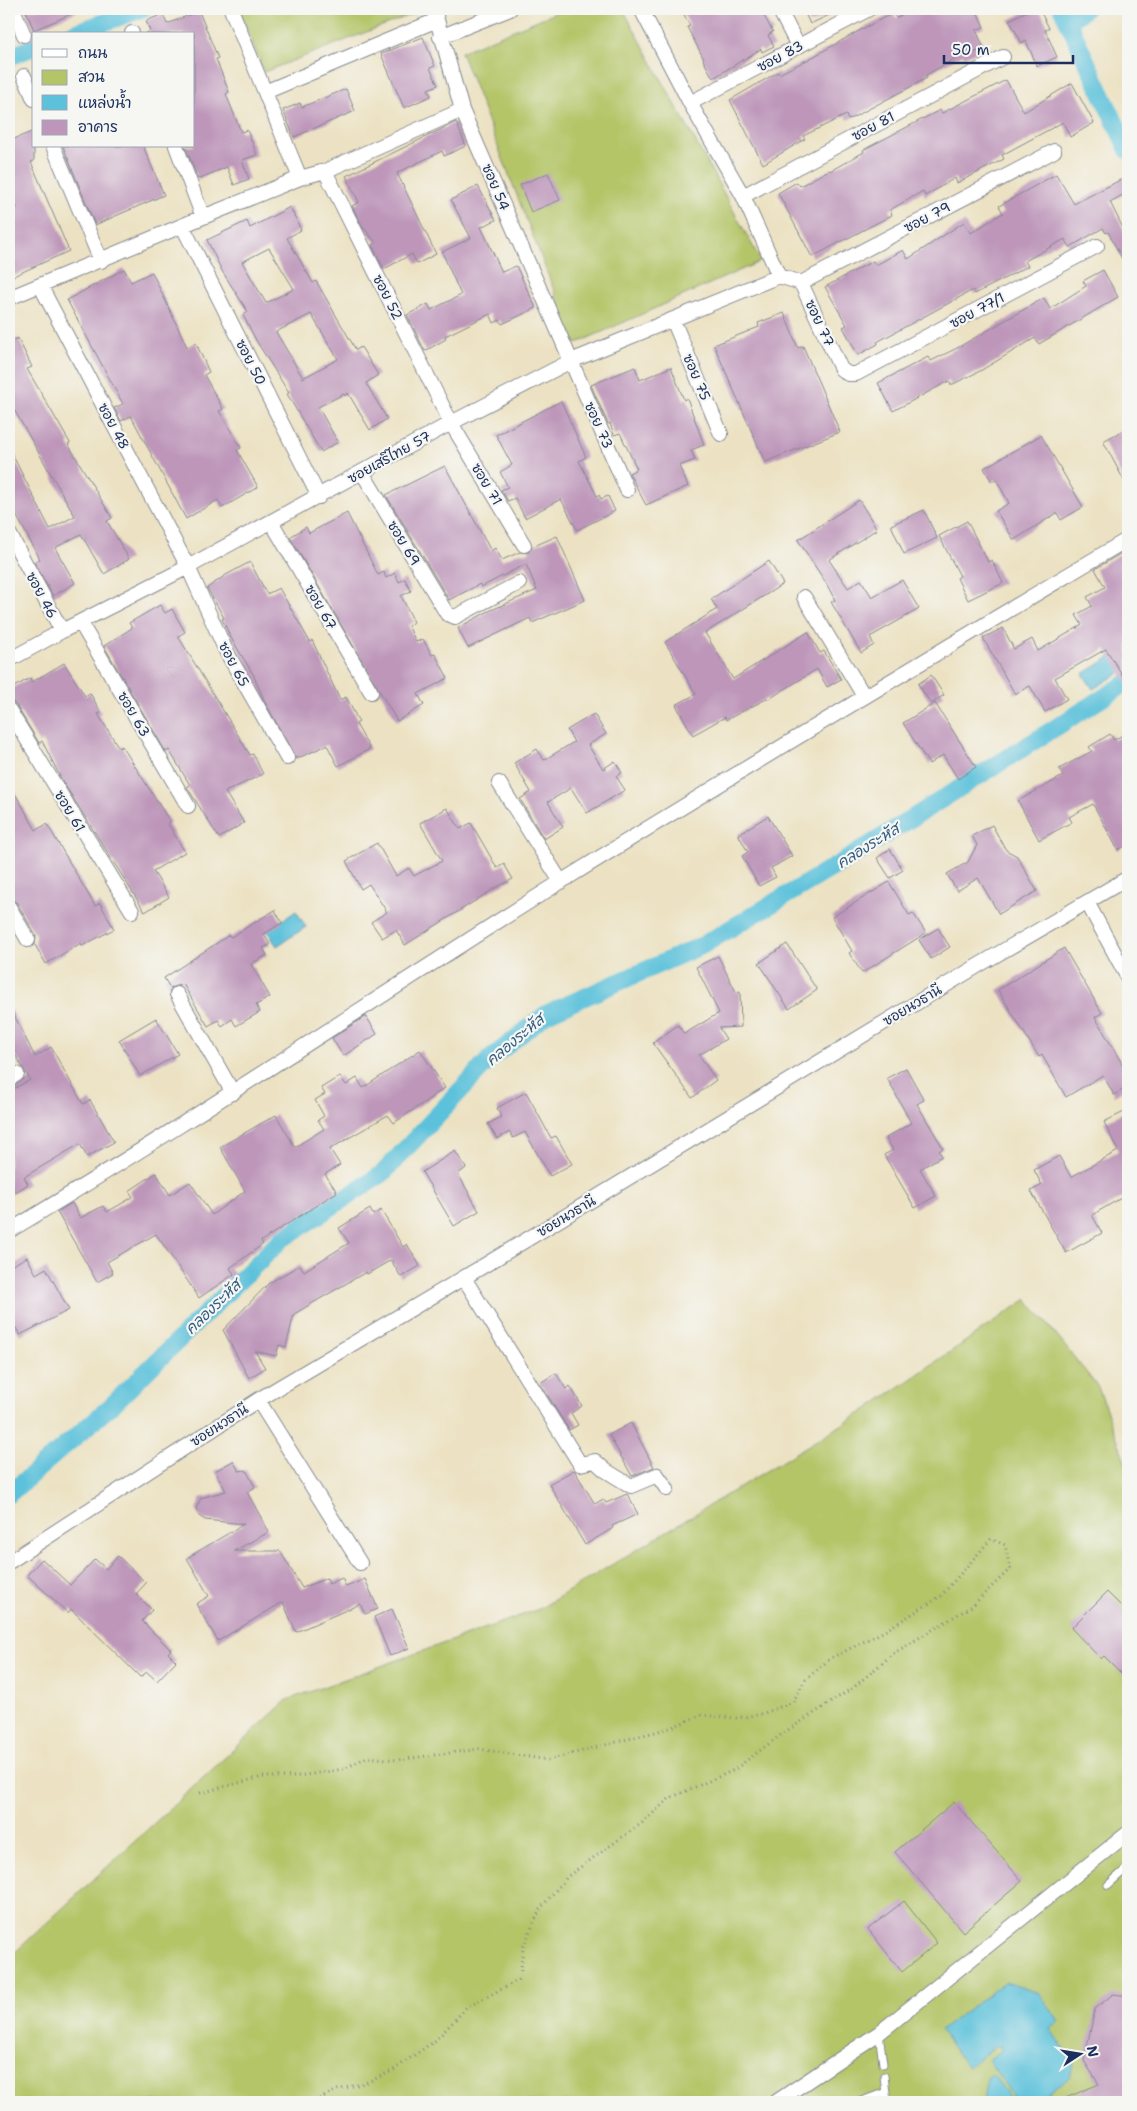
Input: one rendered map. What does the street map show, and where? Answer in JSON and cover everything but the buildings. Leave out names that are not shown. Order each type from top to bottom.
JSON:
[{"type":"street","points":[[13,9],[24,36]]},
{"type":"street","points":[[231,9],[300,178]]},
{"type":"street","points":[[440,37],[510,9]]},
{"type":"street","points":[[641,9],[690,103],[743,196],[779,276]]},
{"type":"street","points":[[779,9],[798,46]]},
{"type":"street","name":"ซอย 83","points":[[690,103],[869,9]]},
{"type":"street","points":[[265,92],[436,14]]},
{"type":"street","name":"ซอย 54","points":[[436,14],[440,37],[462,110],[571,361]]},
{"type":"street","name":"ซอย 81","points":[[743,196],[1002,57]]},
{"type":"street","points":[[24,76],[32,94]]},
{"type":"street","points":[[9,298],[183,227],[203,217],[300,178],[324,171],[462,110]]},
{"type":"street","points":[[54,148],[101,261]]},
{"type":"street","points":[[177,148],[203,217]]},
{"type":"street","name":"ซอย 79","points":[[801,283],[1054,151]]},
{"type":"street","name":"ซอย 52","points":[[324,171],[451,423]]},
{"type":"street","name":"ซอย 50","points":[[183,227],[319,497]]},
{"type":"street","name":"ซอย 77/1","points":[[856,374],[1097,246]]},
{"type":"street","name":"ซอยเสรีไทย 57","points":[[9,660],[188,567],[319,497],[451,423],[571,361],[779,276]]},
{"type":"street","name":"ซอย 77","points":[[779,276],[801,283],[841,369],[848,374],[856,374]]},
{"type":"street","name":"ซอย 48","points":[[40,285],[188,567]]},
{"type":"street","name":"ซอย 75","points":[[673,320],[721,434]]},
{"type":"street","name":"ซอย 73","points":[[571,361],[627,490]]},
{"type":"street","name":"ซอย 71","points":[[451,423],[524,545]]},
{"type":"street","name":"ซอย 69","points":[[362,472],[447,614],[454,617],[520,583]]},
{"type":"street","name":"ซอย 67","points":[[272,522],[371,692]]},
{"type":"street","name":"ซอย 46","points":[[9,533],[62,631]]},
{"type":"street","points":[[9,1232],[120,1165],[561,882],[864,696],[1128,539]]},
{"type":"street","name":"ซอย 65","points":[[188,567],[226,651],[287,758]]},
{"type":"street","points":[[804,597],[864,696]]},
{"type":"street","name":"ซอย 63","points":[[80,622],[188,806]]},
{"type":"street","name":"ซอย 61","points":[[9,710],[132,911]]},
{"type":"street","points":[[499,783],[561,882]]},
{"type":"street","name":"ซอยนวธานี","points":[[9,1562],[258,1400],[464,1278],[979,964],[1128,878]]},
{"type":"street","points":[[1087,902],[1128,978]]},
{"type":"street","points":[[9,907],[28,940]]},
{"type":"street","points":[[176,994],[233,1093]]},
{"type":"street","points":[[464,1278],[580,1464],[595,1461],[605,1470],[631,1486],[657,1475],[667,1489]]},
{"type":"street","points":[[258,1400],[360,1563]]},
{"type":"street","points":[[776,2102],[879,2033],[1128,1832]]},
{"type":"lane","points":[[1108,1885],[1128,1867]]},
{"type":"lane","points":[[879,2033],[883,2064]]},
{"type":"lane","points":[[884,2076],[887,2102]]},
{"type":"lane","points":[[860,2102],[886,2092]]},
{"type":"path","points":[[200,1794],[262,1778],[302,1776],[344,1769],[367,1757],[397,1760],[479,1749],[548,1760],[670,1728],[701,1715],[737,1718],[762,1714],[793,1702],[805,1680],[831,1658],[884,1632],[941,1596],[991,1539],[1005,1545],[1010,1569],[972,1606],[894,1653],[854,1687],[782,1734],[734,1770],[670,1798],[642,1823],[568,1876],[540,1909],[523,1947],[520,1979],[466,2008],[436,2040],[392,2071],[368,2082],[337,2090],[314,2102]]},
{"type":"green space","points":[[239,9],[422,9],[423,10],[264,72]]},
{"type":"green space","points":[[564,9],[623,9],[761,261],[575,344],[461,52]]},
{"type":"green space","points":[[1027,1299],[1098,1387],[1128,1469],[1128,2102],[9,2102],[9,1958],[287,1700],[539,1609],[863,1412]]},
{"type":"water","points":[[1117,653],[1126,669],[1093,689],[1083,674]]},
{"type":"water","points":[[296,911],[306,927],[277,946],[267,931]]},
{"type":"water","points":[[1005,1982],[1039,1993],[1060,2022],[1050,2029],[1074,2062],[1070,2077],[1035,2102],[1023,2097],[1016,2100],[988,2060],[1001,2051],[1001,2046],[996,2046],[967,2067],[940,2030]]},
{"type":"water","points":[[992,2074],[1013,2102],[983,2102],[987,2078]]},
{"type":"waterway","points":[[77,32],[142,9]]},
{"type":"waterway","name":"คลองระหัส","points":[[1062,9],[1128,150]]},
{"type":"waterway","points":[[1069,21],[1085,9]]},
{"type":"waterway","points":[[9,57],[32,48]]},
{"type":"waterway","name":"คลองระหัส","points":[[9,1494],[111,1406],[282,1239],[382,1174],[490,1059],[546,1014],[703,945],[844,861],[1128,682]]}]
